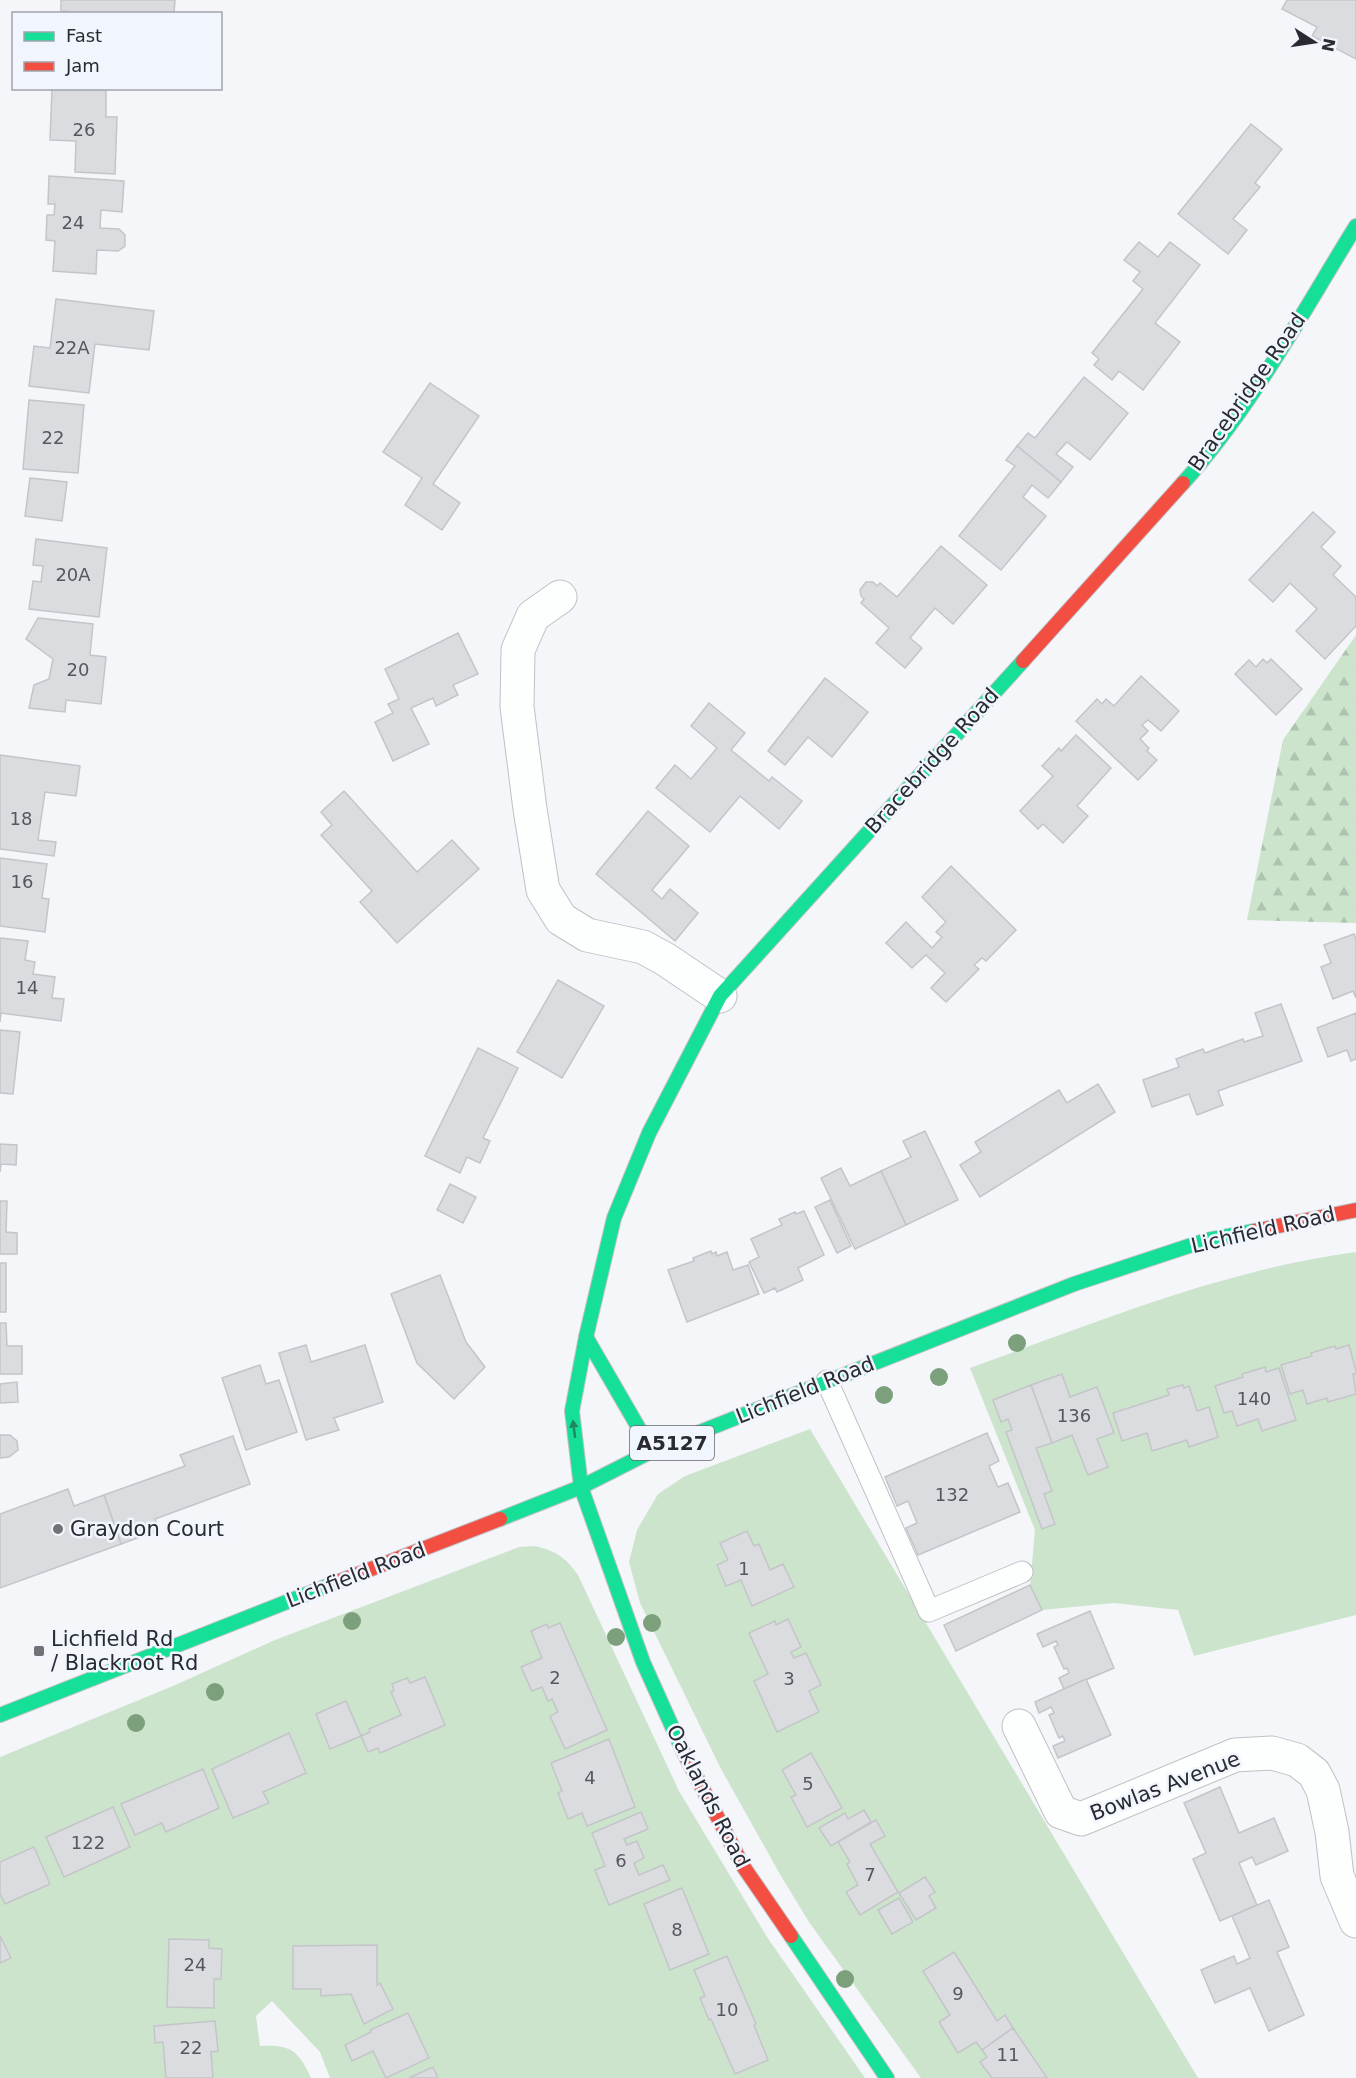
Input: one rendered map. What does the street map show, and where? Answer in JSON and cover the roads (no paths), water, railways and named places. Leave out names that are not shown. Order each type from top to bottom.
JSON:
[{"type":"street","name":"Bracebridge Road","points":[[581,1487],[572,1411],[586,1337],[614,1218],[649,1133],[720,996],[1209,455],[1265,373],[1356,226]]},
{"type":"street","points":[[560,597],[533,616],[518,650],[517,707],[543,890],[561,919],[587,935],[644,947],[720,996]]},
{"type":"street","name":"Lichfield Road","points":[[0,1715],[581,1487],[652,1451],[1074,1284],[1207,1240],[1356,1210]]},
{"type":"street","points":[[586,1337],[652,1451]]},
{"type":"street","name":"Oaklands Road","points":[[581,1487],[643,1662],[688,1762],[743,1866],[887,2078]]},
{"type":"street","name":"Bowlas Avenue","points":[[1019,1726],[1061,1812],[1081,1819],[1234,1755],[1272,1753],[1297,1760],[1314,1773],[1323,1790],[1332,1832],[1337,1876],[1356,1921]]},
{"type":"lane","points":[[827,1381],[929,1611],[1022,1572]]},
{"type":"place","name":"Graydon Court","points":[[58,1529]]},
{"type":"place","name":"Lichfield Rd / Blackroot Rd","points":[[39,1651]]}]
